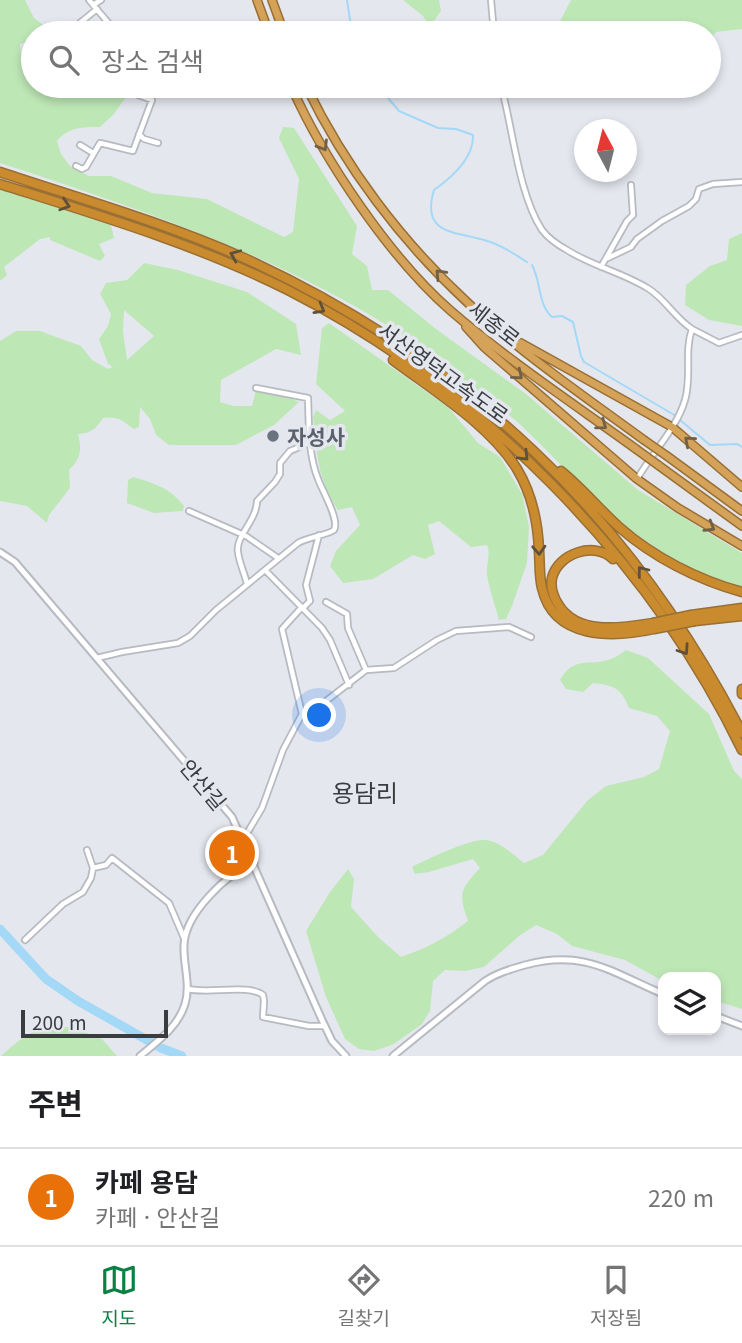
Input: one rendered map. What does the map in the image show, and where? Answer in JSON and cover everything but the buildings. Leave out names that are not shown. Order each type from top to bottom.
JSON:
[{"type":"highway","points":[[257,0],[265,21]]},
{"type":"highway","points":[[273,1],[280,21]]},
{"type":"highway","name":"세종로","points":[[297,98],[319,140],[374,224],[419,280],[451,311],[538,379],[742,526]]},
{"type":"highway","name":"세종로","points":[[313,98],[333,135],[384,212],[442,277],[494,326],[547,369],[742,511]]},
{"type":"highway","name":"서산영덕고속도로","points":[[0,172],[190,236],[243,258],[346,312],[420,358],[521,437],[572,488],[646,576],[700,658],[742,733]]},
{"type":"highway","name":"서산영덕고속도로","points":[[0,184],[187,245],[290,291],[415,368],[514,446],[565,498],[638,585],[708,685],[742,750]]},
{"type":"highway","points":[[451,311],[484,347],[637,479],[678,508],[742,546]]},
{"type":"highway","points":[[343,322],[461,412],[502,449],[517,469],[529,493],[537,522],[542,590],[552,610],[568,625],[591,633],[617,634],[742,608]]},
{"type":"highway","points":[[494,326],[564,368],[674,424],[742,487]]},
{"type":"highway","points":[[521,437],[575,482],[619,527],[651,552],[691,573],[742,592]]},
{"type":"highway","points":[[638,585],[608,554],[598,550],[572,555],[552,576],[552,589],[563,612],[580,623],[609,628],[654,626]]},
{"type":"highway","points":[[693,618],[742,616]]},
{"type":"street","points":[[89,0],[107,21]]},
{"type":"street","points":[[80,21],[101,0]]},
{"type":"street","points":[[491,0],[493,21]]},
{"type":"street","points":[[76,166],[82,169],[86,167],[100,143],[133,151],[152,100],[146,98]]},
{"type":"street","points":[[504,98],[519,163],[544,233],[555,243],[647,288],[662,299],[679,320],[719,343],[742,335]]},
{"type":"street","points":[[139,134],[144,139],[158,143]]},
{"type":"street","points":[[80,145],[93,153]]},
{"type":"street","points":[[608,258],[631,247],[637,239],[689,206],[696,199],[699,189],[713,184],[742,182]]},
{"type":"street","points":[[601,267],[633,215],[631,185]]},
{"type":"street","points":[[637,479],[680,411],[688,384],[689,337],[692,329]]},
{"type":"street","points":[[97,659],[178,643],[190,636],[216,610],[298,542],[331,532],[336,522],[316,475],[308,398],[256,387]]},
{"type":"street","points":[[247,584],[237,551],[257,508],[257,501],[280,474],[280,463],[290,451],[311,442]]},
{"type":"street","points":[[189,511],[244,535],[278,558]]},
{"type":"street","points":[[302,714],[282,629],[310,601],[306,585],[318,535]]},
{"type":"street","name":"안산길","points":[[0,552],[15,562],[232,817],[332,1041],[346,1056]]},
{"type":"street","points":[[265,570],[303,607],[330,640],[349,685]]},
{"type":"street","points":[[327,601],[347,614],[348,628],[366,670]]},
{"type":"street","points":[[243,840],[262,808],[283,750],[302,714],[349,685],[366,670],[394,668],[456,631],[509,627],[531,637]]},
{"type":"street","points":[[25,940],[63,904],[83,892],[93,868],[87,850]]},
{"type":"street","points":[[93,868],[106,865],[112,858],[118,862],[153,893],[169,903],[184,938],[188,989],[180,1016],[162,1038],[140,1056]]},
{"type":"street","points":[[184,938],[193,917],[205,901],[234,873],[254,863]]},
{"type":"street","points":[[394,1056],[495,974],[543,961],[561,958],[587,962],[658,992]]},
{"type":"street","points":[[188,989],[208,992],[252,989],[263,995],[263,1017],[309,1026],[325,1026]]},
{"type":"street","points":[[721,1018],[742,1026]]},
{"type":"green space","points":[[0,0],[25,0],[38,21],[21,21],[21,98],[125,98],[100,127],[71,130],[57,141],[61,154],[70,166],[89,176],[111,176],[152,193],[207,199],[284,237],[293,232],[299,179],[279,138],[283,127],[294,128],[357,226],[352,254],[367,266],[372,290],[388,290],[436,329],[526,394],[638,490],[742,553],[742,588],[688,566],[639,536],[598,502],[513,418],[420,347],[365,312],[315,285],[213,239],[0,163]]},
{"type":"green space","points":[[403,0],[439,0],[441,11],[434,21],[426,21]]},
{"type":"green space","points":[[571,0],[742,0],[742,29],[721,31],[721,21],[560,21]]},
{"type":"green space","points":[[0,189],[111,225],[114,238],[99,244],[105,256],[100,261],[50,240],[50,237],[40,239],[4,267],[7,275],[0,281]]},
{"type":"green space","points":[[742,233],[742,326],[709,320],[685,305],[686,285],[710,266],[727,260],[729,239]]},
{"type":"green space","points":[[144,263],[178,270],[247,292],[296,324],[301,355],[276,349],[221,380],[220,402],[234,406],[252,406],[256,390],[286,396],[299,402],[274,425],[236,445],[169,445],[156,435],[150,419],[140,407],[139,427],[134,429],[123,421],[103,418],[93,430],[78,434],[80,453],[69,470],[70,488],[49,515],[47,523],[27,506],[0,501],[0,341],[16,331],[40,331],[81,346],[92,360],[108,369],[113,367],[108,364],[99,339],[108,326],[111,314],[100,294],[106,283],[127,280]],"holes":[[[124,310],[154,336],[127,360],[123,331]]]},
{"type":"green space","points":[[329,323],[448,407],[478,443],[500,457],[522,494],[529,527],[527,563],[506,619],[499,620],[491,591],[487,574],[487,545],[471,547],[439,521],[428,525],[435,554],[425,559],[413,555],[373,579],[343,583],[330,566],[336,551],[360,525],[352,507],[338,510],[326,487],[317,455],[313,418],[316,410],[330,420],[345,411],[316,384],[322,328]]},
{"type":"green space","points":[[133,477],[167,490],[184,506],[183,511],[154,513],[127,503],[128,480]]},
{"type":"green space","points":[[626,650],[648,658],[709,714],[734,771],[742,779],[742,1009],[721,1003],[721,972],[658,972],[658,978],[625,960],[572,946],[557,934],[536,925],[519,936],[484,967],[465,971],[445,970],[433,981],[430,1011],[422,1024],[394,1044],[374,1051],[359,1049],[345,1039],[326,997],[306,931],[330,892],[348,869],[354,879],[351,907],[379,938],[401,957],[410,954],[468,921],[463,892],[468,881],[480,868],[473,859],[415,874],[412,867],[479,840],[502,846],[524,863],[543,855],[587,801],[606,786],[644,777],[659,769],[670,731],[657,716],[629,708],[620,692],[612,687],[593,683],[583,692],[566,689],[560,680],[565,672],[576,664],[611,659]]},
{"type":"green space","points":[[72,1027],[102,1039],[117,1056],[1,1056],[33,1032]]},
{"type":"waterway","points":[[347,0],[350,21]]},
{"type":"waterway","points":[[388,98],[399,111],[438,128],[456,129],[473,135],[466,159],[434,190],[431,205],[432,216],[437,224],[453,233],[498,245],[527,262]]},
{"type":"waterway","points":[[532,265],[547,312],[552,317],[562,316],[573,322],[584,362],[676,416]]},
{"type":"waterway","points":[[680,420],[710,445],[737,444],[742,447]]},
{"type":"waterway","points":[[0,929],[46,979],[78,1001],[161,1048],[182,1056]]},
{"type":"place","name":"자성사","points":[[273,436]]},
{"type":"place","name":"카페 용담","points":[[232,853]]},
{"type":"district","name":"용담리","points":[[365,791]]}]
